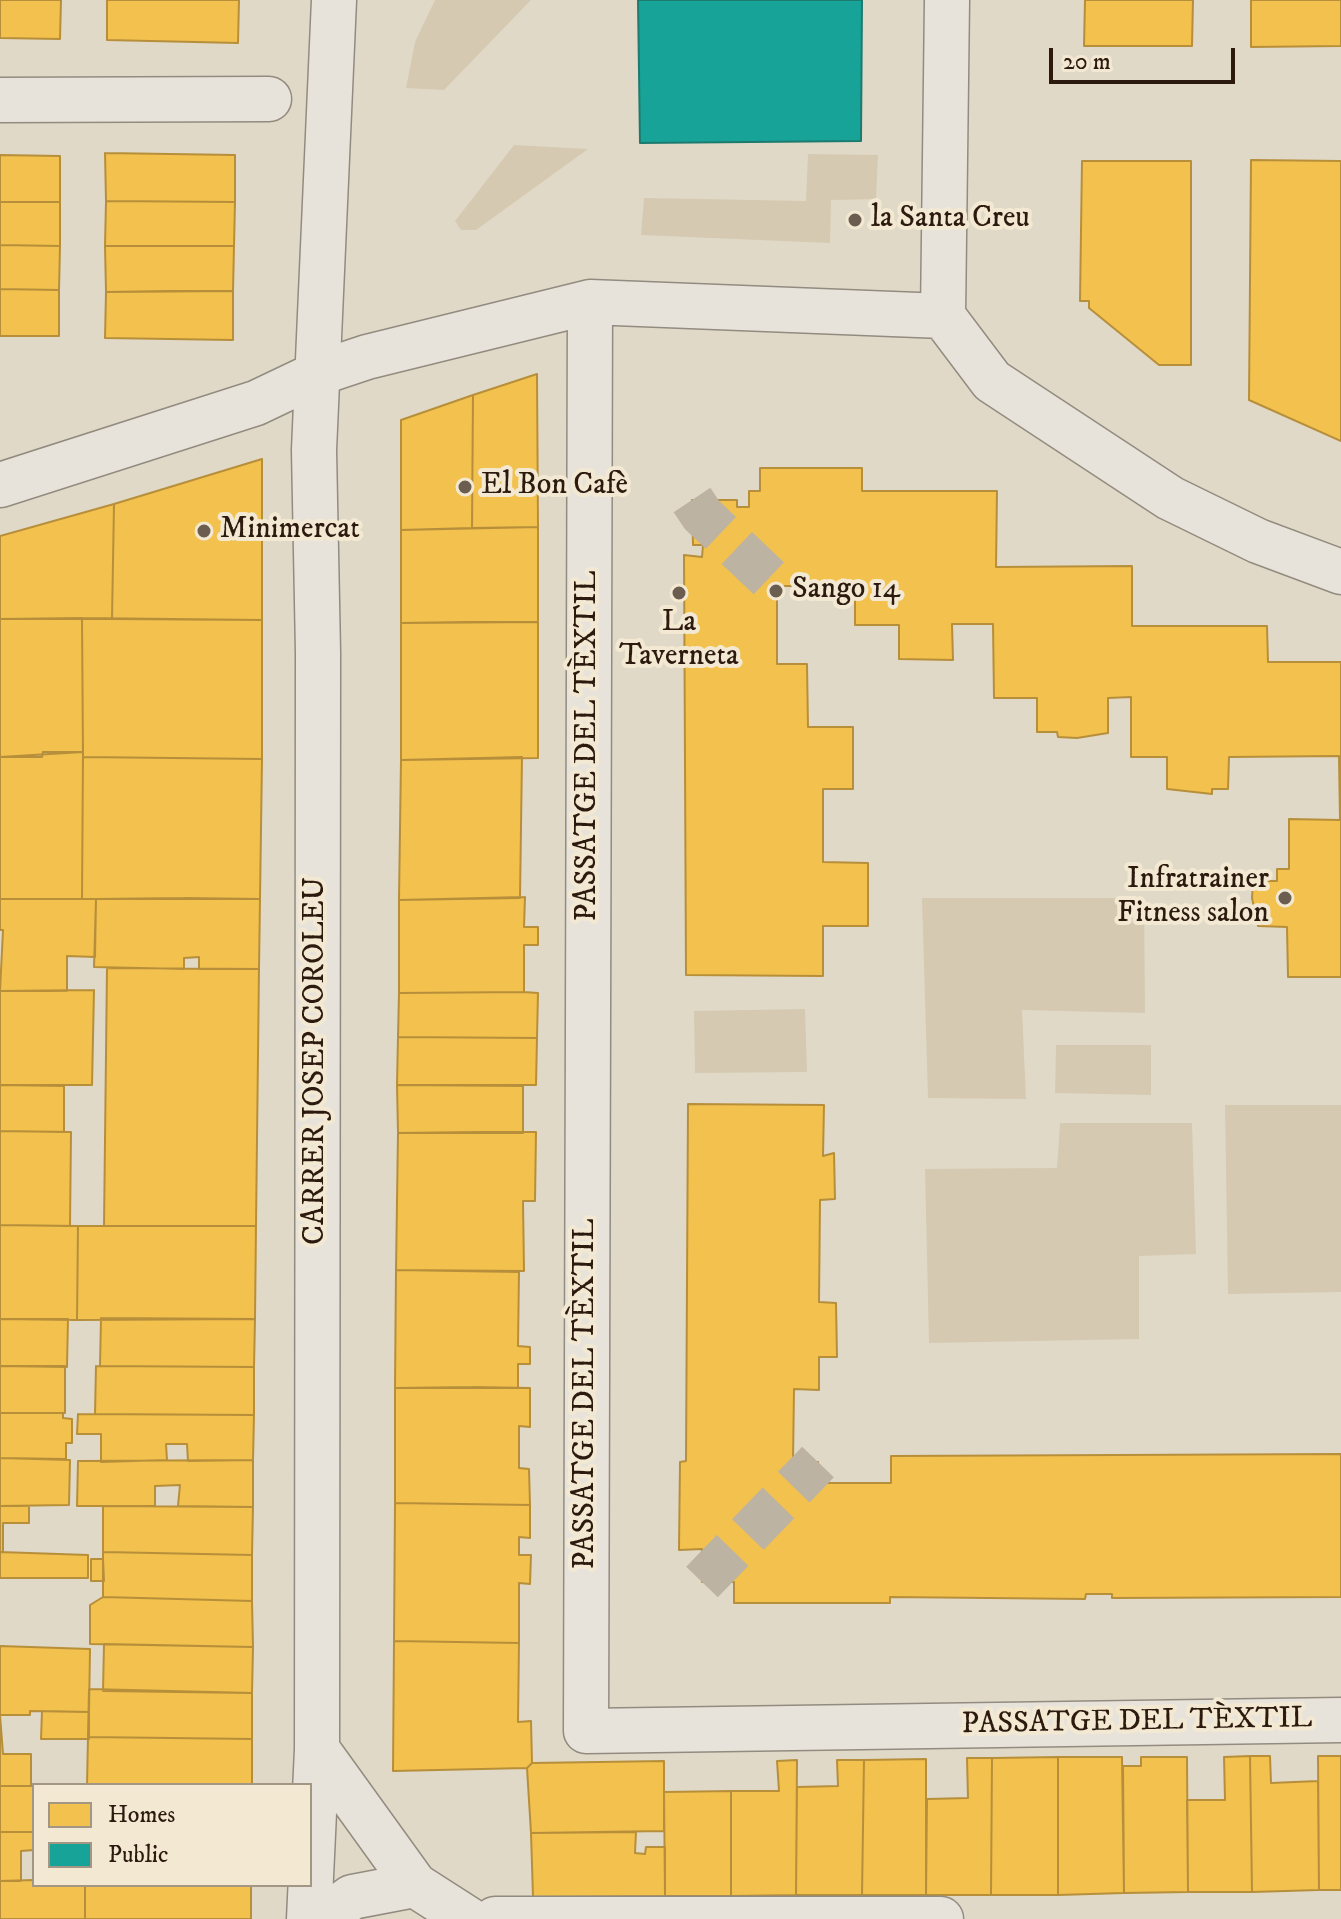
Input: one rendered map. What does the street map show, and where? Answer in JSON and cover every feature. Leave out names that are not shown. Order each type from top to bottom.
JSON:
[{"type":"street","name":"CARRER JOSEP COROLEU","points":[[312,1855],[317,1749],[318,652],[314,450],[334,0]]},
{"type":"street","points":[[947,0],[943,316],[992,381],[1170,498],[1258,541],[1341,572]]},
{"type":"street","points":[[0,100],[269,99]]},
{"type":"street","points":[[0,485],[256,403],[319,373],[367,357],[590,302],[943,316]]},
{"type":"street","name":"PASSATGE DEL TÈXTIL","points":[[590,302],[586,1731],[1341,1720]]},
{"type":"street","points":[[317,1749],[415,1885],[468,1919]]},
{"type":"street","points":[[322,1919],[352,1897],[415,1885]]},
{"type":"street","name":"CARRER JOSEP COROLEU","points":[[309,1919],[311,1887]]},
{"type":"street","points":[[495,1919],[941,1919]]},
{"type":"shaded area","points":[[435,0],[531,0],[444,90],[406,88],[415,42]]},
{"type":"shaded area","points":[[514,145],[588,149],[476,230],[461,230],[455,221]]},
{"type":"shaded area","points":[[808,154],[878,155],[876,199],[831,200],[830,243],[641,235],[644,198],[806,201]]},
{"type":"shaded area","points":[[922,898],[1144,898],[1145,1013],[1022,1010],[1026,1099],[928,1098]]},
{"type":"shaded area","points":[[805,1009],[807,1072],[695,1073],[694,1011]]},
{"type":"shaded area","points":[[1056,1045],[1151,1045],[1151,1095],[1055,1093]]},
{"type":"shaded area","points":[[1225,1105],[1341,1105],[1341,1292],[1228,1294]]},
{"type":"shaded area","points":[[1060,1123],[1192,1123],[1196,1254],[1139,1256],[1139,1339],[929,1343],[925,1169],[1057,1168]]},
{"type":"building: Homes","points":[[0,0],[61,0],[60,39],[0,38]]},
{"type":"building: Homes","points":[[107,0],[239,0],[238,43],[107,40]]},
{"type":"building: Homes","points":[[1085,0],[1193,0],[1192,46],[1084,46]]},
{"type":"building: Homes","points":[[1251,0],[1341,0],[1341,46],[1251,47]]},
{"type":"building: Homes","points":[[105,153],[235,155],[235,202],[106,201]]},
{"type":"building: Homes","points":[[0,155],[60,156],[60,202],[0,202]]},
{"type":"building: Homes","points":[[1251,160],[1341,161],[1341,441],[1249,400]]},
{"type":"building: Homes","points":[[1082,161],[1191,161],[1191,365],[1159,365],[1089,308],[1089,301],[1080,301]]},
{"type":"building: Homes","points":[[106,201],[235,202],[234,246],[105,246]]},
{"type":"building: Homes","points":[[0,202],[60,202],[60,246],[0,245]]},
{"type":"building: Homes","points":[[0,245],[60,246],[59,290],[0,289]]},
{"type":"building: Homes","points":[[105,246],[234,246],[233,291],[106,292]]},
{"type":"building: Homes","points":[[0,289],[59,290],[59,336],[0,336]]},
{"type":"building: Homes","points":[[233,291],[233,340],[105,338],[106,292]]},
{"type":"building: Homes","points":[[537,374],[538,527],[472,528],[473,395]]},
{"type":"building: Homes","points":[[473,395],[472,528],[401,530],[401,420]]},
{"type":"building: Homes","points":[[262,459],[262,620],[112,619],[114,504]]},
{"type":"building: Homes","points":[[760,468],[862,468],[862,491],[997,491],[996,567],[1132,566],[1132,626],[1267,626],[1268,662],[1341,662],[1341,977],[1288,977],[1287,927],[1258,926],[1252,898],[1253,881],[1277,881],[1277,869],[1289,869],[1289,819],[1340,820],[1339,756],[1229,757],[1228,789],[1212,789],[1212,794],[1167,789],[1167,757],[1131,757],[1131,697],[1108,698],[1108,733],[1077,738],[1058,737],[1057,732],[1037,732],[1037,698],[994,698],[993,624],[952,624],[953,660],[899,659],[899,625],[855,625],[855,586],[777,586],[777,664],[807,664],[808,727],[853,727],[853,789],[823,789],[823,862],[868,863],[868,926],[823,926],[823,976],[686,975],[684,555],[702,557],[703,545],[693,545],[692,500],[737,500],[737,507],[749,507],[749,491],[760,491]]},
{"type":"building: Homes","points":[[114,504],[112,619],[0,619],[0,536]]},
{"type":"building: Homes","points":[[538,527],[538,622],[401,623],[401,530]]},
{"type":"building: Homes","points":[[82,618],[83,752],[0,757],[0,619]]},
{"type":"building: Homes","points":[[82,618],[262,620],[262,759],[83,757]]},
{"type":"building: Homes","points":[[538,622],[538,758],[401,760],[401,623]]},
{"type":"building: Homes","points":[[43,752],[83,752],[82,899],[0,899],[0,757],[42,757]]},
{"type":"building: Homes","points":[[83,757],[262,759],[260,899],[82,899]]},
{"type":"building: Homes","points":[[522,757],[520,898],[399,900],[401,760]]},
{"type":"building: Homes","points":[[525,897],[524,927],[538,927],[538,945],[524,945],[524,992],[399,993],[399,900]]},
{"type":"building: Homes","points":[[0,899],[96,899],[95,957],[67,956],[67,991],[0,991],[3,930],[0,930]]},
{"type":"building: Homes","points":[[96,899],[260,899],[259,969],[199,969],[199,957],[184,958],[184,969],[94,967]]},
{"type":"building: Homes","points":[[107,968],[259,969],[256,1226],[104,1226]]},
{"type":"building: Homes","points":[[94,990],[92,1085],[0,1085],[0,991]]},
{"type":"building: Homes","points":[[399,993],[538,993],[537,1038],[398,1037]]},
{"type":"building: Homes","points":[[398,1037],[537,1038],[536,1085],[397,1085]]},
{"type":"building: Homes","points":[[0,1085],[64,1086],[64,1132],[0,1131]]},
{"type":"building: Homes","points":[[397,1085],[523,1086],[523,1133],[398,1133]]},
{"type":"building: Homes","points":[[688,1104],[824,1105],[823,1156],[834,1153],[835,1199],[820,1200],[819,1302],[836,1303],[837,1357],[819,1357],[819,1390],[794,1389],[793,1462],[818,1462],[818,1483],[891,1483],[891,1456],[1341,1454],[1341,1597],[1112,1598],[1112,1594],[1086,1594],[1085,1599],[890,1597],[890,1603],[734,1603],[734,1582],[702,1582],[702,1549],[679,1550],[680,1462],[686,1461]]},
{"type":"building: Homes","points":[[0,1131],[71,1132],[70,1226],[0,1225]]},
{"type":"building: Homes","points":[[536,1132],[535,1201],[523,1201],[524,1271],[396,1270],[398,1133]]},
{"type":"building: Homes","points":[[0,1225],[78,1226],[77,1320],[0,1319]]},
{"type":"building: Homes","points":[[78,1226],[256,1226],[255,1319],[77,1320]]},
{"type":"building: Homes","points":[[396,1270],[519,1272],[518,1346],[530,1347],[530,1364],[518,1364],[518,1388],[395,1388]]},
{"type":"building: Homes","points":[[101,1318],[255,1319],[254,1367],[100,1366]]},
{"type":"building: Homes","points":[[0,1319],[68,1319],[67,1367],[0,1366]]},
{"type":"building: Homes","points":[[0,1366],[65,1366],[65,1413],[0,1413]]},
{"type":"building: Homes","points":[[96,1366],[254,1367],[254,1415],[95,1414]]},
{"type":"building: Homes","points":[[395,1388],[530,1388],[530,1427],[519,1426],[519,1468],[529,1469],[530,1505],[395,1503]]},
{"type":"building: Homes","points":[[0,1413],[63,1413],[63,1418],[72,1419],[72,1443],[66,1443],[66,1459],[0,1458]]},
{"type":"building: Homes","points":[[78,1414],[254,1415],[253,1460],[188,1461],[187,1444],[166,1444],[167,1460],[101,1462],[101,1434],[77,1434]]},
{"type":"building: Homes","points":[[0,1458],[70,1460],[69,1505],[0,1506]]},
{"type":"building: Homes","points":[[253,1460],[253,1507],[178,1506],[180,1485],[155,1486],[155,1506],[77,1506],[78,1461]]},
{"type":"building: Homes","points":[[395,1503],[530,1505],[530,1538],[519,1537],[519,1555],[531,1555],[530,1584],[519,1583],[519,1643],[394,1641]]},
{"type":"building: Homes","points":[[0,1506],[29,1506],[29,1523],[3,1523],[3,1552],[0,1552]]},
{"type":"building: Homes","points":[[103,1506],[253,1507],[252,1555],[103,1552]]},
{"type":"building: Homes","points":[[0,1552],[88,1555],[88,1578],[0,1578]]},
{"type":"building: Homes","points":[[103,1552],[252,1555],[252,1601],[103,1597]]},
{"type":"building: Homes","points":[[91,1559],[103,1559],[104,1581],[91,1581]]},
{"type":"building: Homes","points":[[103,1597],[252,1601],[253,1647],[90,1644],[90,1605]]},
{"type":"building: Homes","points":[[394,1641],[519,1643],[518,1722],[531,1721],[532,1763],[527,1768],[393,1771]]},
{"type":"building: Homes","points":[[104,1644],[253,1647],[252,1693],[103,1691]]},
{"type":"building: Homes","points":[[0,1646],[90,1649],[89,1712],[30,1711],[30,1715],[0,1715]]},
{"type":"building: Homes","points":[[89,1689],[252,1693],[252,1739],[88,1737]]},
{"type":"building: Homes","points":[[42,1711],[89,1712],[89,1739],[41,1739]]},
{"type":"building: Homes","points":[[0,1715],[3,1754],[31,1754],[31,1786],[0,1786]]},
{"type":"building: Homes","points":[[88,1737],[252,1739],[252,1783],[87,1783]]},
{"type":"building: Homes","points":[[1250,1756],[1270,1756],[1271,1783],[1318,1781],[1319,1890],[1252,1892]]},
{"type":"building: Homes","points":[[1250,1756],[1252,1892],[1188,1892],[1187,1800],[1225,1800],[1224,1757]]},
{"type":"building: Homes","points":[[1318,1756],[1341,1756],[1341,1890],[1319,1890]]},
{"type":"building: Homes","points":[[1058,1757],[1122,1757],[1124,1893],[1058,1895]]},
{"type":"building: Homes","points":[[1058,1757],[1058,1895],[991,1895],[992,1758]]},
{"type":"building: Homes","points":[[1141,1757],[1187,1757],[1188,1892],[1124,1893],[1123,1766],[1141,1766]]},
{"type":"building: Homes","points":[[967,1758],[992,1758],[991,1895],[926,1895],[927,1799],[968,1798]]},
{"type":"building: Homes","points":[[926,1759],[926,1895],[862,1895],[864,1760]]},
{"type":"building: Homes","points":[[797,1760],[796,1895],[731,1896],[731,1791],[779,1791],[777,1761]]},
{"type":"building: Homes","points":[[837,1760],[864,1760],[862,1895],[796,1895],[797,1787],[838,1786]]},
{"type":"building: Homes","points":[[664,1761],[664,1831],[531,1833],[527,1768],[532,1763]]},
{"type":"building: Homes","points":[[0,1786],[32,1786],[32,1832],[0,1832]]},
{"type":"building: Homes","points":[[731,1791],[731,1896],[665,1896],[664,1792]]},
{"type":"building: Homes","points":[[0,1832],[32,1832],[32,1850],[21,1851],[21,1881],[0,1881]]},
{"type":"building: Homes","points":[[636,1832],[635,1853],[645,1854],[646,1847],[665,1847],[665,1896],[533,1897],[531,1833]]},
{"type":"building: Homes","points":[[32,1880],[32,1887],[85,1887],[85,1919],[0,1919],[0,1881]]},
{"type":"building: Homes","points":[[85,1887],[251,1887],[251,1919],[85,1919]]},
{"type":"building: Public","points":[[638,0],[862,0],[861,141],[640,143]]},
{"type":"tunnel","points":[[692,500],[702,515],[777,586]]},
{"type":"tunnel","points":[[702,1582],[818,1462]]},
{"type":"place","name":"la Santa Creu","points":[[855,220]]},
{"type":"place","name":"El Bon Cafè","points":[[465,487]]},
{"type":"place","name":"Minimercat","points":[[204,531]]},
{"type":"place","name":"Sango 14","points":[[776,591]]},
{"type":"place","name":"La Taverneta","points":[[679,593]]},
{"type":"place","name":"Infratrainer Fitness salon","points":[[1285,898]]}]
